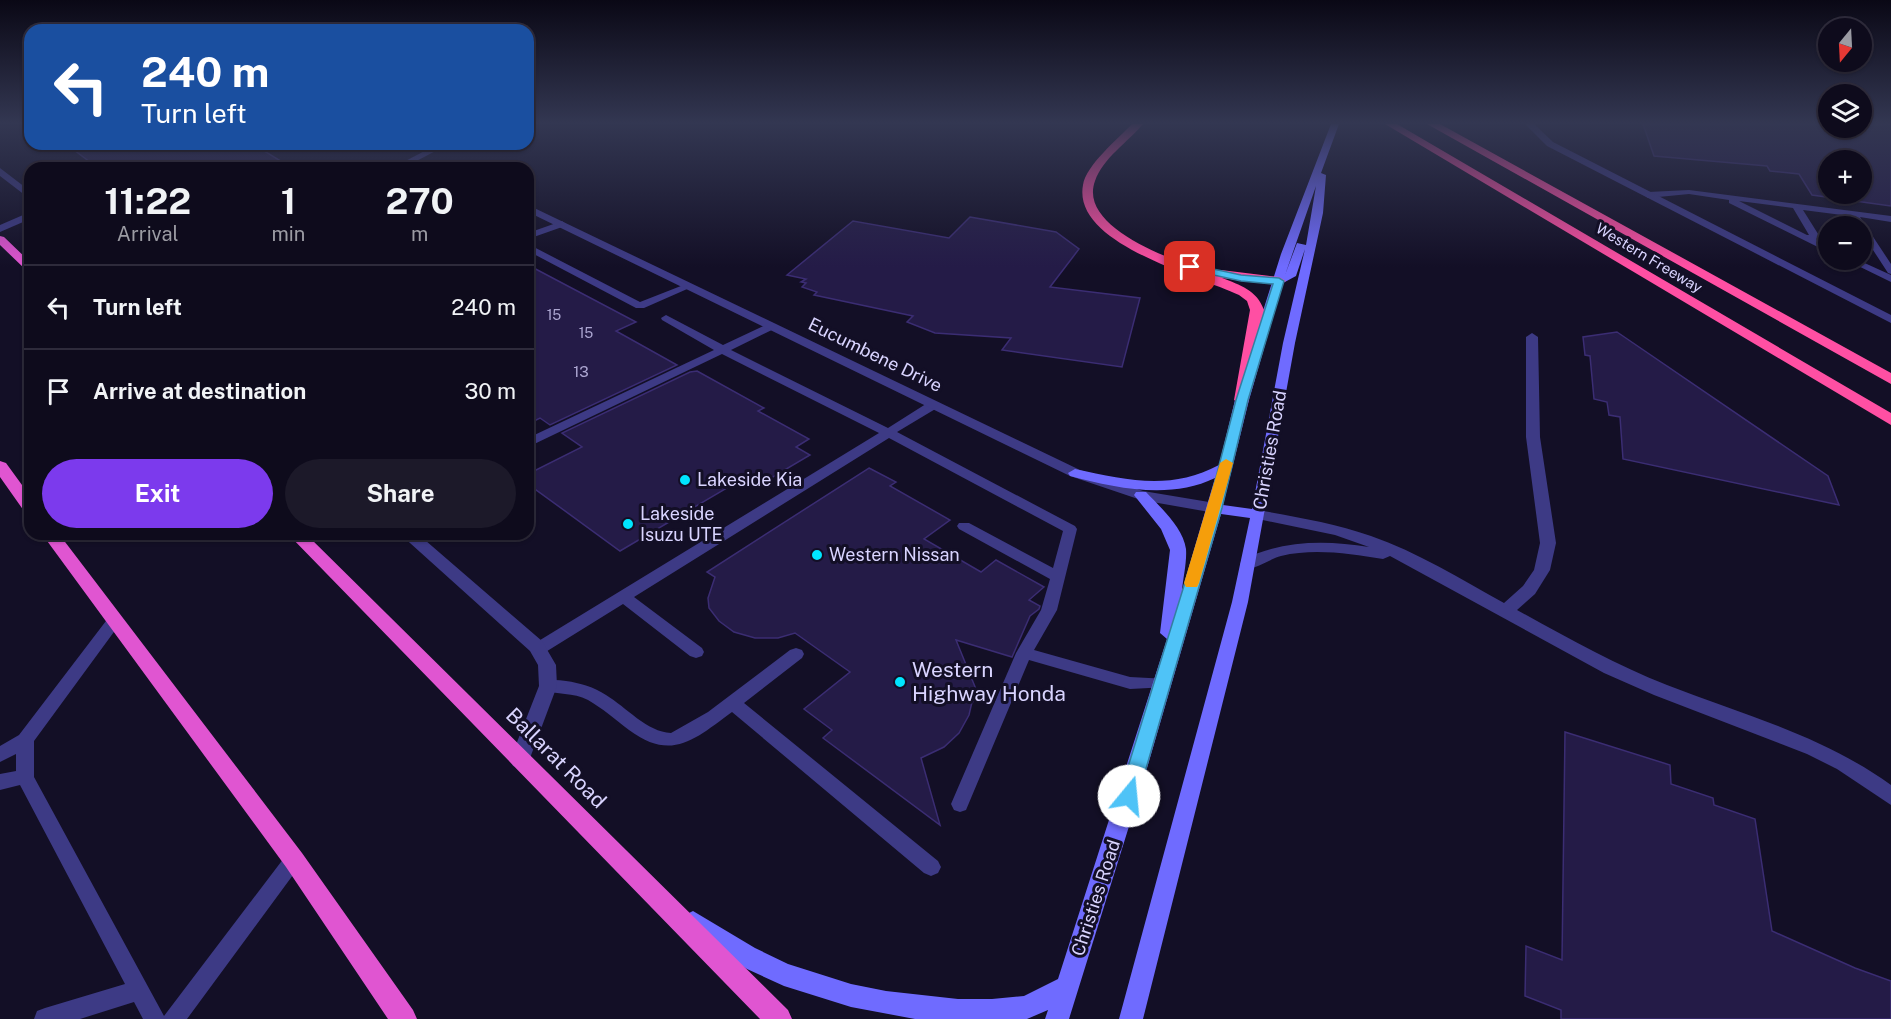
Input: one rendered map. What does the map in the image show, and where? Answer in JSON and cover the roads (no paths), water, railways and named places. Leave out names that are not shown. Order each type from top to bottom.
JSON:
[{"type":"highway","points":[[1096,172],[1088,184],[1088,200],[1094,213],[1111,230],[1162,259],[1245,293],[1254,302],[1257,310],[1242,400]]},
{"type":"highway","name":"Western Freeway","points":[[1470,172],[1891,420]]},
{"type":"highway","name":"Western Freeway","points":[[1518,172],[1891,379]]},
{"type":"highway","points":[[0,239],[24,262]]},
{"type":"highway","points":[[1162,259],[1215,273],[1279,281]]},
{"type":"highway","points":[[0,466],[24,499]]},
{"type":"highway","points":[[54,540],[294,860],[404,1019]]},
{"type":"highway","name":"Ballarat Road","points":[[302,540],[779,1019]]},
{"type":"main road","name":"Christies Road","points":[[1057,1019],[1215,508],[1242,400],[1297,221],[1318,172]]},
{"type":"main road","name":"Christies Road","points":[[1131,1019],[1248,564],[1289,343],[1318,213],[1322,172]]},
{"type":"main road","points":[[1279,281],[1291,276],[1303,240],[1318,213]]},
{"type":"main road","points":[[1075,473],[1138,485],[1161,486],[1192,483],[1208,478],[1225,467]]},
{"type":"main road","points":[[1141,495],[1168,528],[1176,540],[1178,550],[1162,683]]},
{"type":"main road","points":[[1215,508],[1258,515]]},
{"type":"main road","points":[[665,904],[755,961],[825,991],[878,1007],[939,1015],[988,1015],[1024,1008],[1069,986]]},
{"type":"street","points":[[1,172],[24,191]]},
{"type":"street","points":[[1603,172],[1891,320]]},
{"type":"street","name":"Eucumbene Drive","points":[[534,211],[1075,473],[1141,495],[1215,508]]},
{"type":"street","points":[[0,229],[24,218]]},
{"type":"street","points":[[1504,612],[1529,590],[1542,570],[1548,543],[1533,437],[1532,337]]},
{"type":"street","points":[[1258,515],[1348,535],[1380,546],[1442,575],[1504,612],[1611,669],[1687,701],[1814,748],[1848,766],[1891,796]]},
{"type":"street","points":[[415,540],[537,650],[547,665],[548,686],[520,760]]},
{"type":"street","points":[[1248,564],[1268,554],[1325,548],[1404,558]]},
{"type":"lane","points":[[1648,195],[1689,192],[1891,219]]},
{"type":"lane","points":[[1729,197],[1735,204],[1818,244]]},
{"type":"lane","points":[[1796,206],[1815,237],[1807,238]]},
{"type":"lane","points":[[1853,214],[1889,274]]},
{"type":"lane","points":[[534,234],[562,224]]},
{"type":"lane","points":[[534,250],[640,306],[689,286]]},
{"type":"lane","points":[[1872,268],[1889,274]]},
{"type":"lane","points":[[666,318],[723,351],[889,432],[1070,529],[1049,610],[1024,653],[960,804]]},
{"type":"lane","points":[[534,440],[772,326]]},
{"type":"lane","points":[[537,650],[933,405]]},
{"type":"lane","points":[[964,526],[1058,578]]},
{"type":"lane","points":[[623,596],[696,652]]},
{"type":"lane","points":[[0,755],[25,740],[114,621]]},
{"type":"lane","points":[[1024,653],[1130,683],[1162,683]]},
{"type":"lane","points":[[548,686],[578,687],[598,697],[651,736],[670,740],[693,731],[795,654]]},
{"type":"lane","points":[[732,702],[931,867]]},
{"type":"lane","points":[[25,740],[25,777],[155,1019]]},
{"type":"lane","points":[[0,782],[25,777]]},
{"type":"lane","points":[[174,1019],[294,860]]},
{"type":"lane","points":[[45,1019],[139,990]]},
{"type":"place","name":"Lakeside Kia","points":[[685,480]]},
{"type":"place","name":"Lakeside Isuzu UTE","points":[[628,524]]},
{"type":"place","name":"Western Nissan","points":[[817,555]]},
{"type":"place","name":"Western Highway Honda","points":[[900,682]]}]
